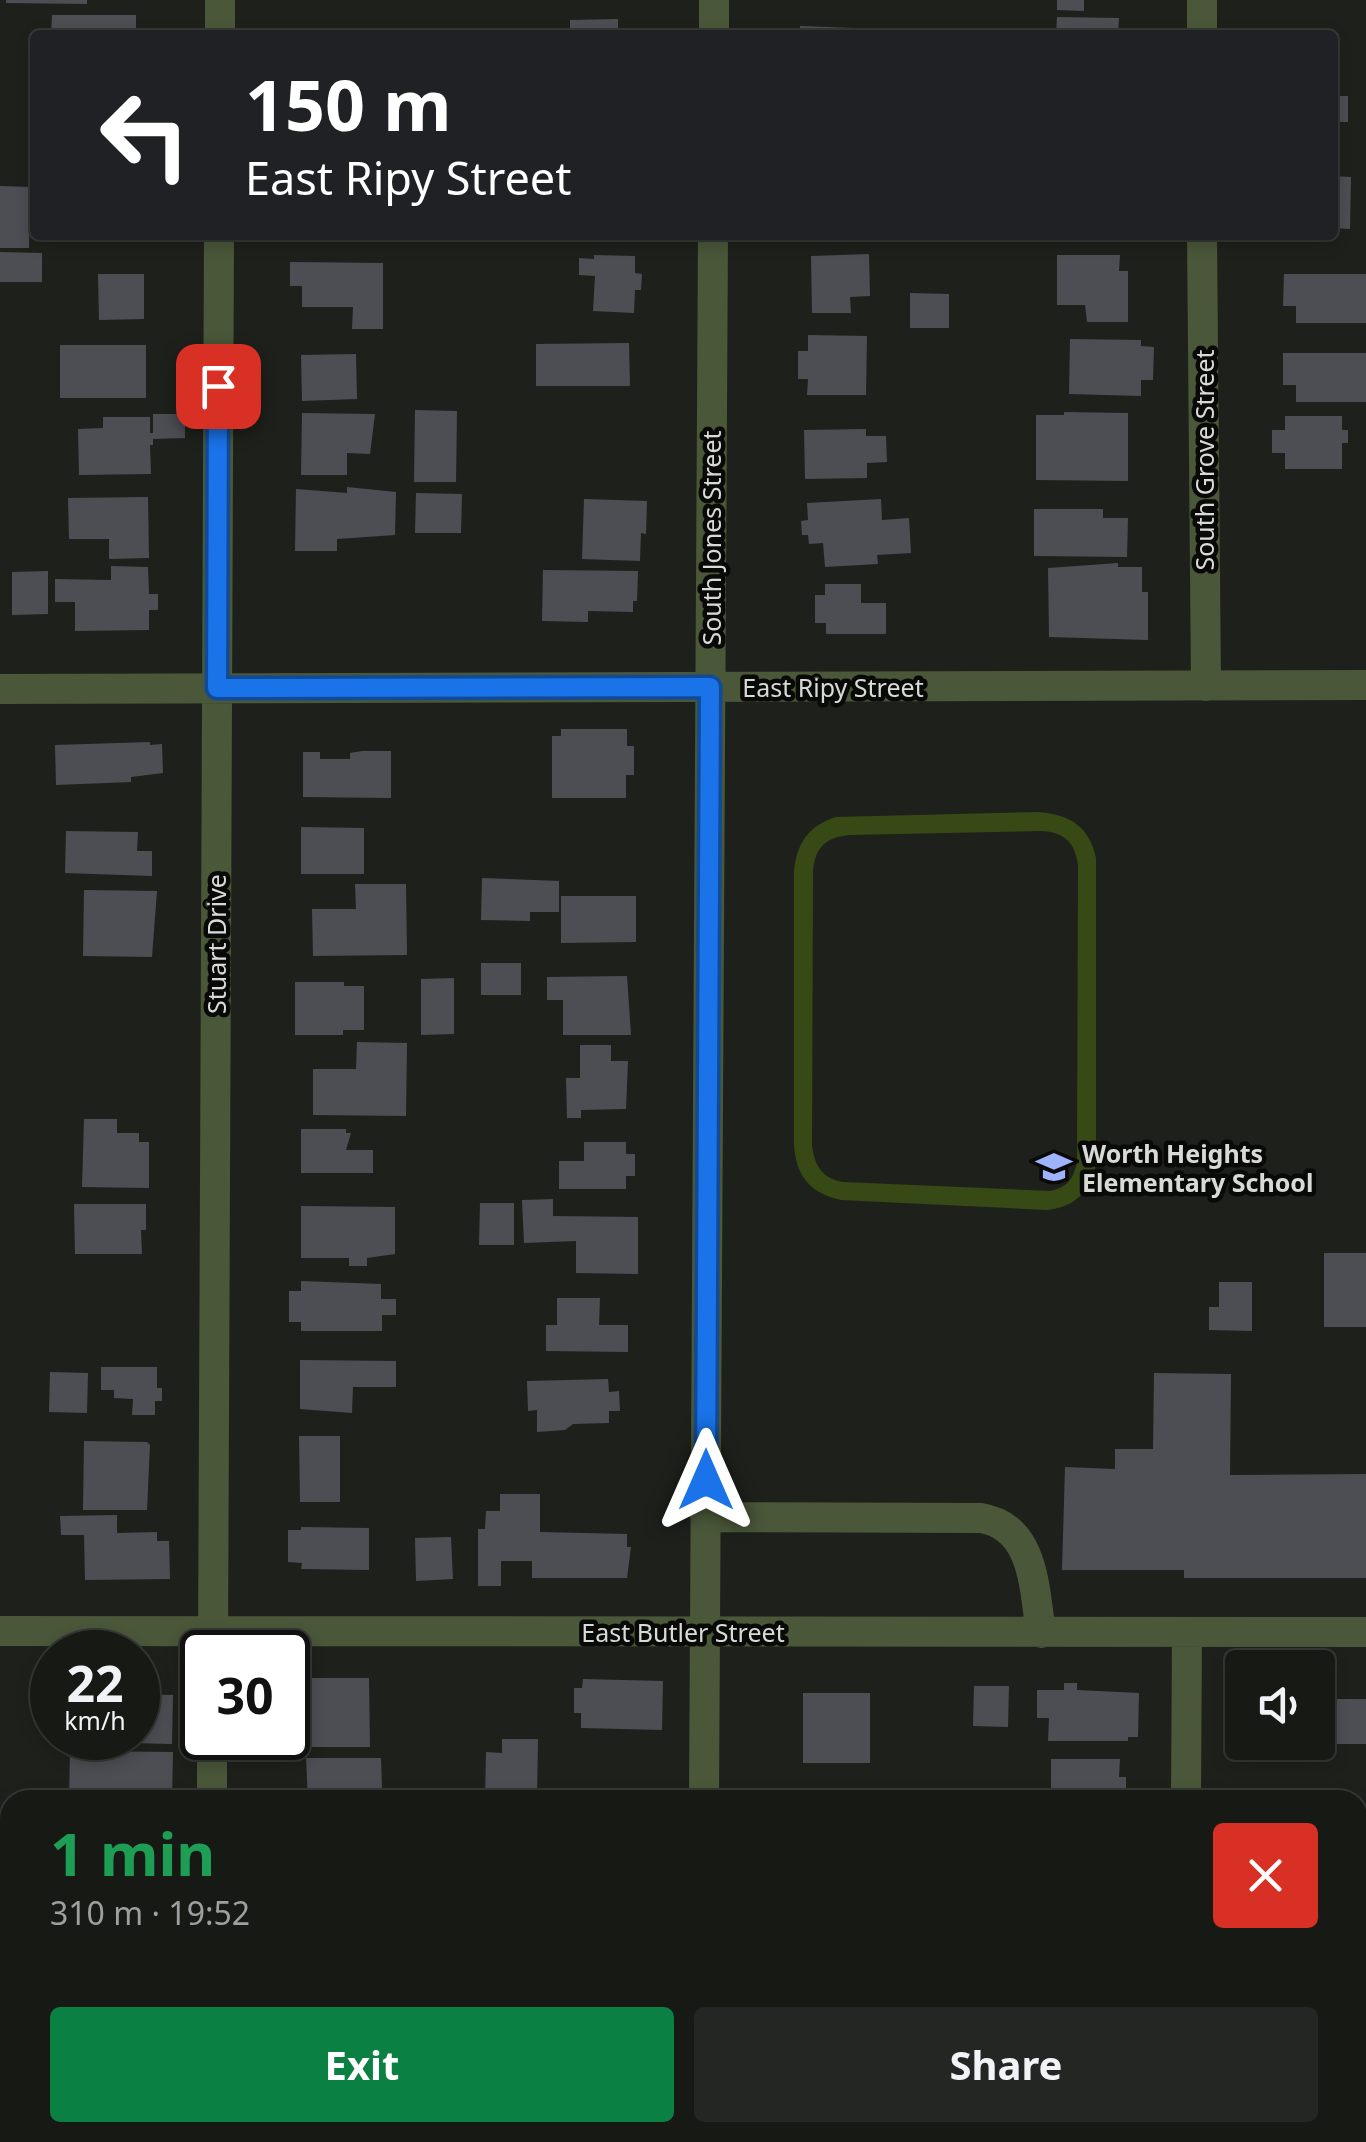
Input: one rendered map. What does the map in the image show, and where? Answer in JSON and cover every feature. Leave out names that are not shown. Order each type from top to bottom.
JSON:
[{"type":"street","points":[[220,0],[220,30]]},
{"type":"street","points":[[714,0],[714,30]]},
{"type":"street","points":[[1202,0],[1202,30]]},
{"type":"street","name":"Stuart Drive","points":[[213,1630],[219,240]]},
{"type":"street","name":"South Jones Street","points":[[704,1790],[713,240]]},
{"type":"street","name":"South Grove Street","points":[[1202,240],[1206,686]]},
{"type":"street","name":"East Ripy Street","points":[[0,688],[1366,686]]},
{"type":"street","points":[[705,1516],[1001,1521],[1017,1536],[1030,1566],[1041,1633]]},
{"type":"street","name":"East Butler Street","points":[[0,1631],[180,1640]]},
{"type":"street","name":"East Butler Street","points":[[310,1640],[705,1632],[1366,1632]]},
{"type":"street","points":[[1186,1633],[1186,1790]]},
{"type":"street","points":[[212,1760],[212,1790]]},
{"type":"green space","points":[[1039,812],[1069,819],[1088,838],[1096,858],[1096,1162],[1091,1181],[1074,1201],[1047,1210],[841,1200],[813,1188],[802,1174],[794,1145],[794,871],[806,837],[818,825],[836,817]],"holes":[[[1049,832],[1067,840],[1078,865],[1077,1162],[1072,1177],[1050,1191],[843,1182],[830,1178],[815,1160],[812,1146],[813,870],[819,850],[828,841],[849,835]]]},
{"type":"building","points":[[87,0],[87,4],[6,3]]},
{"type":"building","points":[[1057,0],[1084,0],[1084,11],[1057,10]]},
{"type":"building","points":[[52,15],[136,15],[136,30],[51,30]]},
{"type":"building","points":[[1057,17],[1119,18],[1118,30],[1056,30]]},
{"type":"building","points":[[618,19],[618,30],[570,30],[570,20]]},
{"type":"building","points":[[800,26],[854,28],[854,30],[800,30]]},
{"type":"building","points":[[1338,96],[1348,96],[1348,122],[1338,122]]},
{"type":"building","points":[[1338,176],[1351,177],[1350,229],[1338,228]]},
{"type":"building","points":[[0,186],[30,187],[29,248],[0,248]]},
{"type":"building","points":[[323,240],[366,240],[366,242]]},
{"type":"building","points":[[0,252],[42,253],[42,282],[0,282]]},
{"type":"building","points":[[869,254],[870,296],[850,297],[851,313],[812,313],[811,256]]},
{"type":"building","points":[[594,255],[635,256],[635,273],[642,274],[641,290],[635,290],[634,313],[593,311],[595,276],[579,275],[579,258],[594,259]]},
{"type":"building","points":[[1057,255],[1120,255],[1119,271],[1128,271],[1128,322],[1087,322],[1085,305],[1057,305]]},
{"type":"building","points":[[290,262],[383,263],[383,329],[352,329],[353,307],[302,307],[302,286],[290,286]]},
{"type":"building","points":[[98,274],[144,274],[144,319],[99,320]]},
{"type":"building","points":[[1284,274],[1366,274],[1366,323],[1296,323],[1296,306],[1283,306]]},
{"type":"building","points":[[910,293],[949,294],[949,328],[910,328]]},
{"type":"building","points":[[808,335],[867,336],[866,395],[807,395],[808,379],[798,379],[798,351],[808,351]]},
{"type":"building","points":[[1070,339],[1141,340],[1141,346],[1154,347],[1153,380],[1141,380],[1141,396],[1069,394]]},
{"type":"building","points":[[629,343],[630,386],[536,386],[536,344]]},
{"type":"building","points":[[60,345],[146,345],[146,398],[60,398]]},
{"type":"building","points":[[1283,353],[1366,353],[1366,402],[1296,402],[1296,385],[1283,385]]},
{"type":"building","points":[[356,354],[357,399],[302,401],[301,355]]},
{"type":"building","points":[[415,410],[457,411],[456,482],[414,482]]},
{"type":"building","points":[[302,413],[375,414],[370,454],[347,453],[347,475],[301,475]]},
{"type":"building","points":[[1128,413],[1128,481],[1036,480],[1036,415]]},
{"type":"building","points":[[153,414],[185,414],[185,438],[153,439],[151,474],[79,475],[78,429],[103,428],[103,417],[150,417],[153,433]]},
{"type":"building","points":[[1285,416],[1342,416],[1342,430],[1348,430],[1348,443],[1342,443],[1342,469],[1285,469],[1285,453],[1272,453],[1272,430],[1285,430]]},
{"type":"building","points":[[866,429],[866,436],[886,436],[887,462],[867,463],[867,478],[805,479],[804,430]]},
{"type":"building","points":[[347,487],[396,492],[395,535],[337,539],[337,551],[295,551],[296,489],[347,493]]},
{"type":"building","points":[[416,493],[462,494],[461,533],[415,533]]},
{"type":"building","points":[[148,497],[149,558],[109,559],[109,539],[69,539],[68,498]]},
{"type":"building","points":[[584,499],[647,501],[640,561],[582,559]]},
{"type":"building","points":[[881,499],[882,520],[909,518],[911,553],[877,555],[878,564],[825,567],[823,543],[809,544],[808,535],[802,535],[801,521],[808,520],[807,503]]},
{"type":"building","points":[[1034,509],[1103,509],[1103,518],[1128,518],[1127,557],[1034,556]]},
{"type":"building","points":[[1118,563],[1118,567],[1142,567],[1142,592],[1148,592],[1148,640],[1049,637],[1048,568]]},
{"type":"building","points":[[111,566],[148,567],[149,594],[158,594],[158,610],[149,610],[149,630],[75,631],[75,602],[55,602],[55,579],[111,580]]},
{"type":"building","points":[[543,570],[638,571],[633,612],[588,611],[588,622],[542,621]]},
{"type":"building","points":[[48,571],[48,614],[12,615],[12,572]]},
{"type":"building","points":[[825,584],[861,584],[861,603],[886,603],[886,634],[826,634],[826,623],[815,623],[815,595],[825,595]]},
{"type":"building","points":[[561,729],[627,729],[627,746],[634,746],[634,775],[626,775],[626,798],[552,798],[552,736],[561,736]]},
{"type":"building","points":[[162,744],[163,773],[131,777],[131,782],[56,785],[55,745]]},
{"type":"building","points":[[391,751],[391,798],[303,797],[303,752],[320,752],[320,759],[350,759],[350,753]]},
{"type":"building","points":[[301,827],[364,828],[364,874],[301,874]]},
{"type":"building","points":[[66,831],[138,832],[137,851],[152,851],[152,876],[65,873]]},
{"type":"building","points":[[482,878],[559,881],[559,912],[530,912],[530,921],[481,920]]},
{"type":"building","points":[[355,884],[406,884],[407,955],[313,956],[312,909],[356,909]]},
{"type":"building","points":[[84,890],[157,891],[152,957],[83,956]]},
{"type":"building","points":[[561,896],[636,896],[636,942],[561,943]]},
{"type":"building","points":[[481,963],[521,963],[521,995],[481,995]]},
{"type":"building","points":[[627,976],[631,1035],[563,1035],[563,1000],[547,1000],[547,977]]},
{"type":"building","points":[[454,978],[454,1034],[421,1035],[421,979]]},
{"type":"building","points":[[295,982],[364,986],[364,1030],[343,1030],[343,1035],[295,1035]]},
{"type":"building","points":[[357,1042],[407,1043],[406,1116],[313,1115],[313,1069],[356,1069]]},
{"type":"building","points":[[580,1045],[611,1045],[611,1061],[628,1061],[626,1109],[581,1110],[581,1118],[567,1118],[566,1078],[580,1078]]},
{"type":"building","points":[[84,1119],[117,1119],[117,1133],[139,1133],[139,1142],[149,1142],[149,1188],[82,1187]]},
{"type":"building","points":[[301,1129],[346,1129],[346,1133],[351,1133],[346,1150],[373,1150],[373,1173],[301,1173]]},
{"type":"building","points":[[584,1142],[626,1142],[626,1154],[635,1154],[635,1176],[626,1176],[626,1189],[559,1189],[559,1161],[584,1161]]},
{"type":"building","points":[[553,1199],[553,1216],[638,1217],[638,1274],[576,1273],[576,1241],[524,1243],[522,1200]]},
{"type":"building","points":[[480,1203],[514,1203],[514,1245],[479,1245]]},
{"type":"building","points":[[74,1204],[146,1204],[142,1254],[75,1254]]},
{"type":"building","points":[[301,1206],[395,1207],[395,1254],[367,1258],[367,1266],[349,1266],[349,1258],[301,1258]]},
{"type":"building","points":[[1324,1253],[1366,1253],[1366,1327],[1324,1327]]},
{"type":"building","points":[[301,1281],[381,1284],[381,1299],[396,1299],[396,1315],[382,1315],[382,1331],[301,1331],[301,1322],[289,1322],[289,1291],[301,1291]]},
{"type":"building","points":[[1219,1282],[1252,1282],[1252,1331],[1209,1330],[1209,1307],[1219,1307]]},
{"type":"building","points":[[557,1298],[600,1298],[599,1325],[628,1325],[628,1352],[546,1351],[546,1325],[557,1325]]},
{"type":"building","points":[[300,1360],[396,1361],[396,1387],[353,1387],[352,1413],[300,1409]]},
{"type":"building","points":[[101,1367],[157,1367],[157,1388],[162,1388],[162,1401],[155,1401],[155,1415],[132,1415],[133,1399],[114,1398],[114,1390],[101,1390]]},
{"type":"building","points":[[50,1372],[88,1373],[87,1413],[49,1412]]},
{"type":"building","points":[[1154,1373],[1231,1374],[1230,1475],[1366,1474],[1366,1578],[1184,1578],[1184,1570],[1062,1570],[1065,1467],[1115,1469],[1115,1449],[1153,1449]]},
{"type":"building","points":[[608,1379],[609,1392],[619,1391],[620,1411],[609,1411],[609,1423],[573,1424],[565,1430],[537,1432],[537,1410],[528,1411],[527,1381]]},
{"type":"building","points":[[299,1436],[340,1436],[340,1502],[300,1502]]},
{"type":"building","points":[[84,1441],[150,1445],[147,1510],[83,1510]]},
{"type":"building","points":[[500,1494],[540,1494],[540,1532],[627,1534],[627,1547],[631,1547],[627,1578],[532,1578],[532,1561],[501,1561],[501,1586],[478,1586],[478,1529],[485,1529],[486,1511],[500,1511]]},
{"type":"building","points":[[117,1515],[117,1533],[157,1532],[157,1541],[169,1541],[170,1579],[85,1580],[84,1535],[61,1535],[60,1516]]},
{"type":"building","points":[[369,1528],[369,1570],[301,1569],[302,1563],[288,1562],[288,1530]]},
{"type":"building","points":[[451,1537],[453,1579],[416,1581],[415,1538]]},
{"type":"building","points":[[310,1678],[369,1678],[370,1747],[310,1747]]},
{"type":"building","points":[[583,1679],[663,1681],[662,1730],[581,1728],[581,1713],[574,1713],[574,1688],[582,1688]]},
{"type":"building","points":[[1064,1683],[1077,1683],[1077,1690],[1139,1693],[1138,1737],[1128,1737],[1128,1741],[1048,1741],[1049,1718],[1037,1718],[1037,1690],[1064,1690]]},
{"type":"building","points":[[974,1686],[1009,1686],[1008,1727],[973,1726]]},
{"type":"building","points":[[803,1693],[870,1693],[870,1763],[803,1763]]},
{"type":"building","points":[[160,1695],[173,1695],[172,1744],[160,1744]]},
{"type":"building","points":[[1335,1699],[1366,1699],[1366,1744],[1335,1744]]},
{"type":"building","points":[[502,1739],[538,1739],[537,1790],[485,1790],[486,1752],[502,1753]]},
{"type":"building","points":[[160,1752],[173,1752],[172,1790],[69,1790],[70,1760],[160,1760]]},
{"type":"building","points":[[381,1758],[382,1790],[308,1790],[306,1760]]},
{"type":"building","points":[[1051,1759],[1120,1759],[1119,1777],[1126,1777],[1126,1790],[1051,1790]]},
{"type":"place","name":"Worth Heights Elementary School","points":[[1054,1167]]},
{"type":"route","points":[[218,386],[217,688],[710,687],[706,1480]]}]
